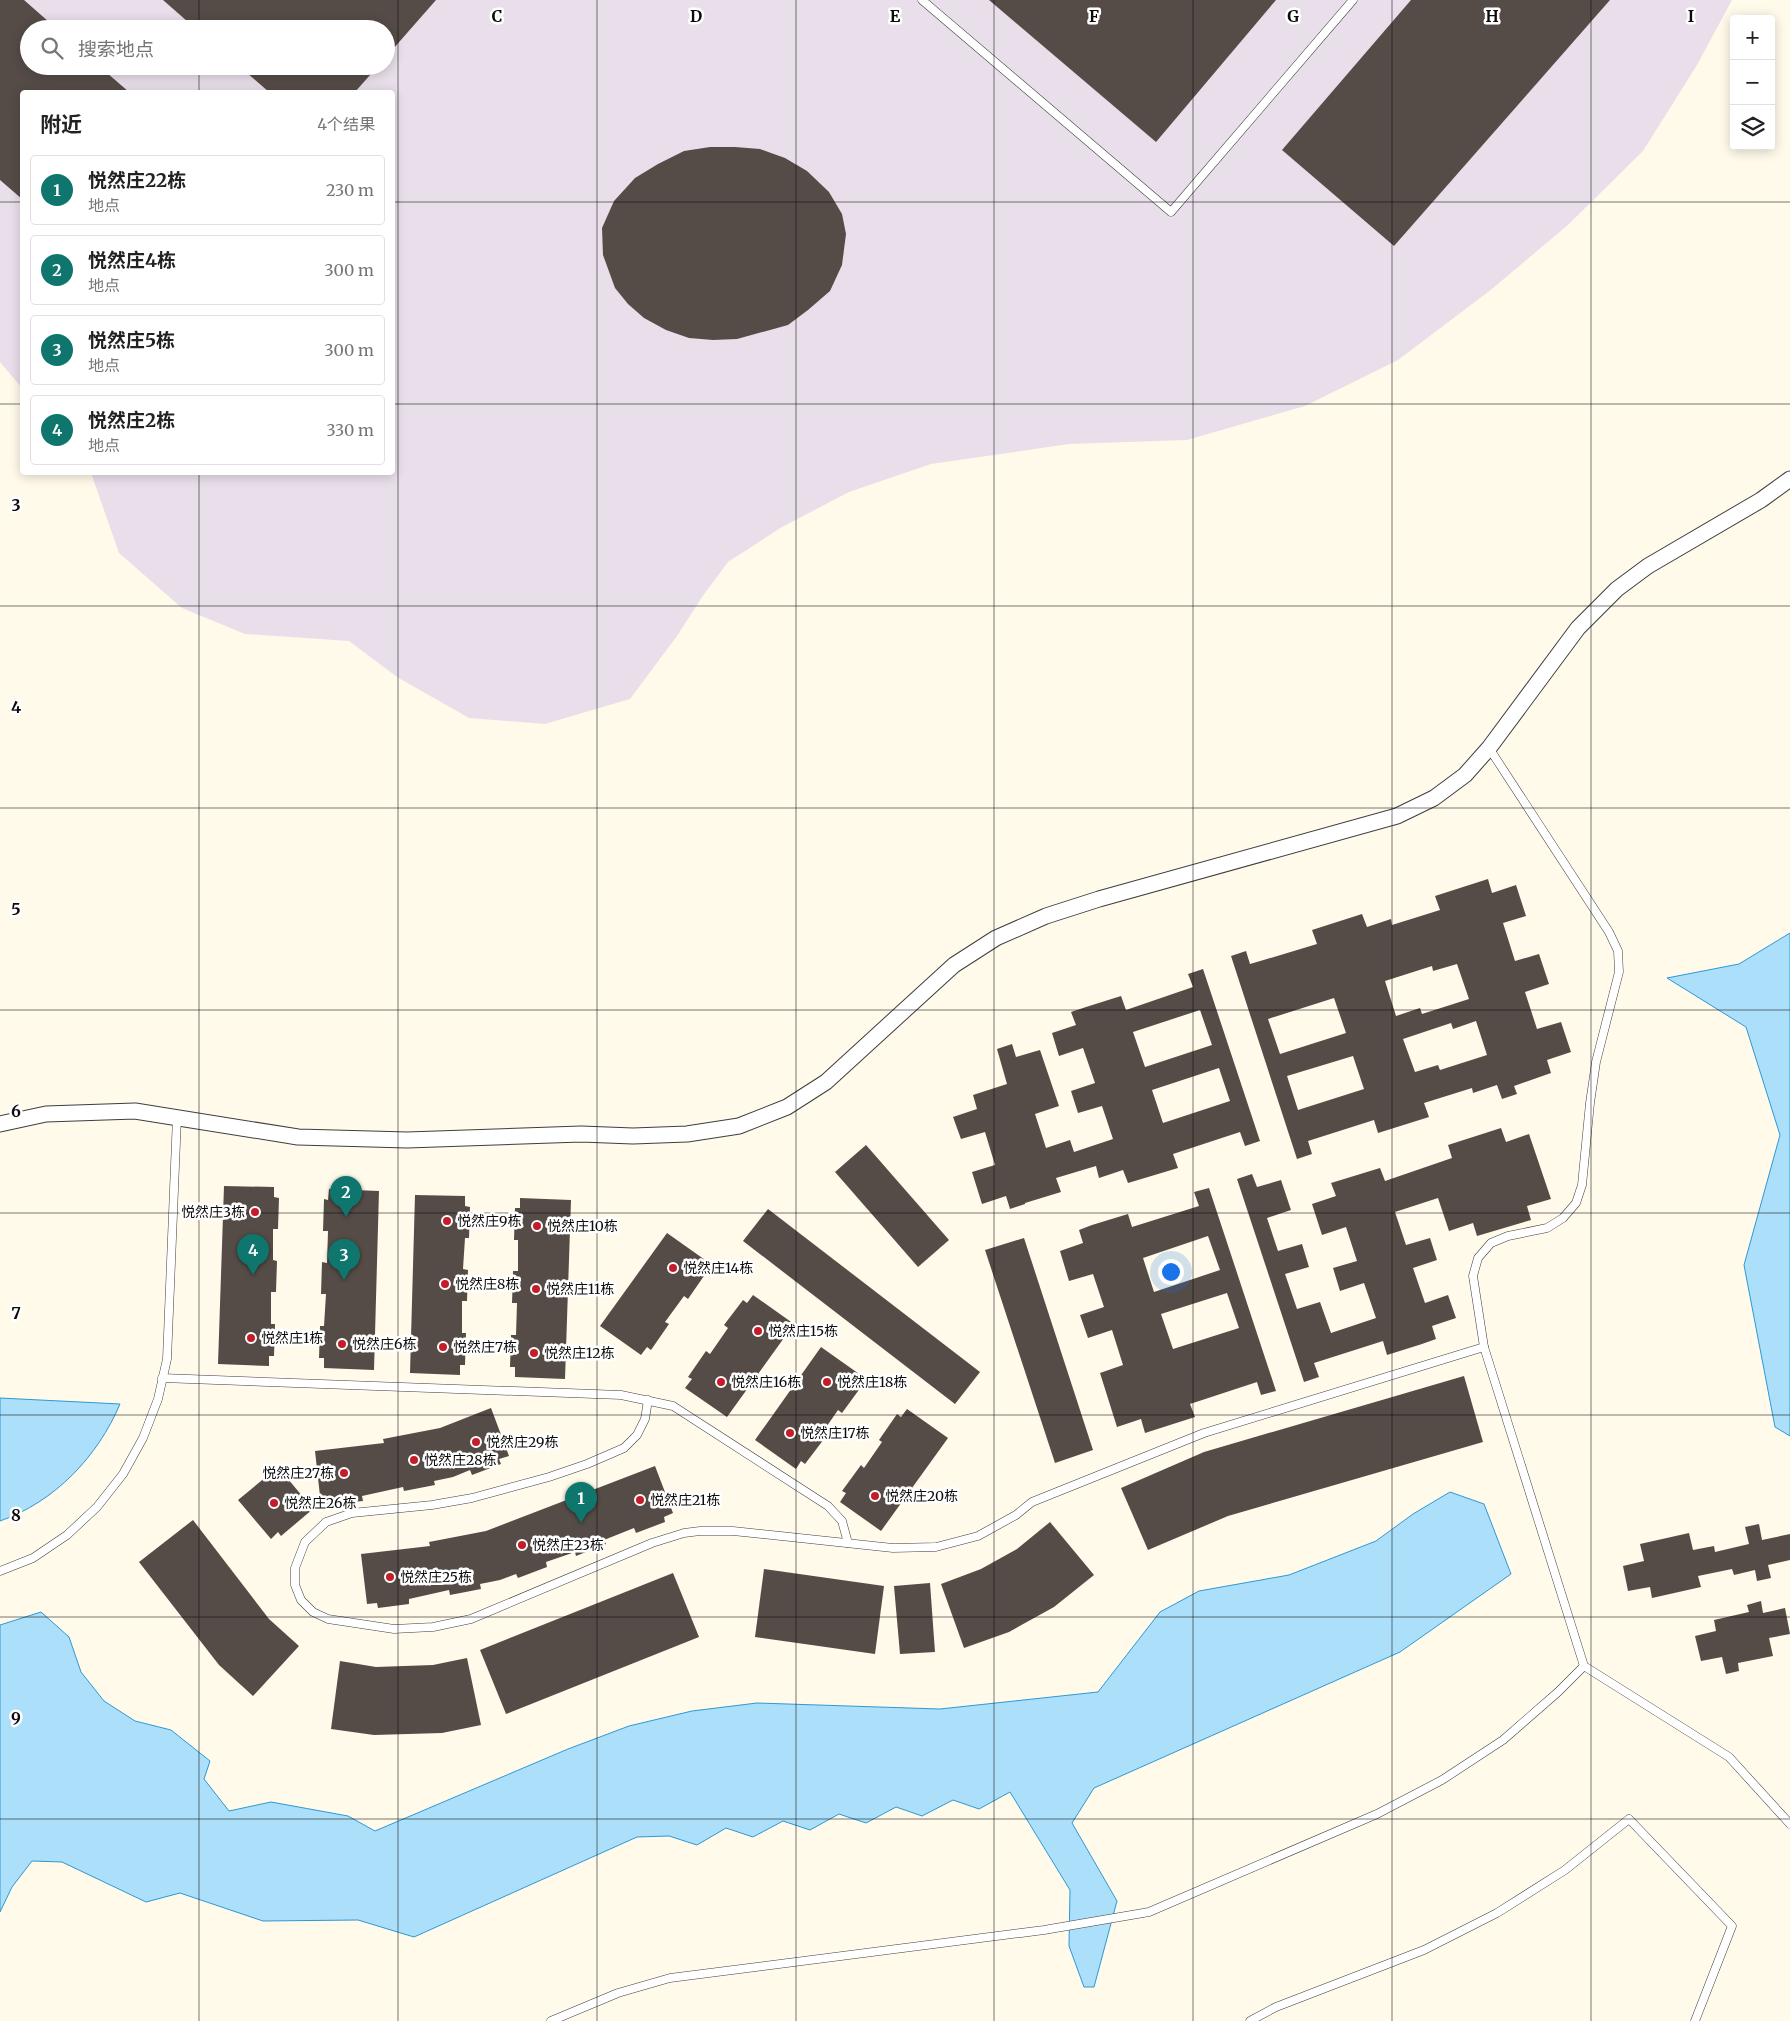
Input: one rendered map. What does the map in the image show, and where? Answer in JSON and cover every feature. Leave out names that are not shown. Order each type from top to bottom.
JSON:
[{"type":"street","points":[[0,1124],[46,1114],[135,1111],[298,1137],[355,1140],[581,1134],[633,1136],[687,1134],[739,1126],[787,1107],[826,1082],[954,965],[996,938],[1046,916],[1099,899],[1397,816],[1434,798],[1465,775],[1489,748],[1578,628],[1617,589],[1648,566],[1761,500],[1790,479]]},
{"type":"lane","points":[[922,0],[1171,212],[1353,0]]},
{"type":"lane","points":[[1489,748],[1611,936],[1618,951],[1619,972],[1596,1062],[1582,1185],[1576,1203],[1563,1218],[1547,1228],[1508,1236],[1490,1243],[1478,1258],[1473,1276],[1484,1347],[1584,1666],[1729,1757],[1790,1824]]},
{"type":"lane","points":[[0,1571],[32,1558],[67,1535],[97,1507],[123,1474],[143,1438],[158,1399],[167,1359],[177,1117]]},
{"type":"lane","points":[[648,1400],[646,1419],[637,1435],[624,1448],[587,1464],[549,1477],[472,1498],[432,1505],[352,1513],[326,1522],[305,1542],[295,1568],[295,1584],[301,1600],[313,1612],[328,1619],[394,1629],[433,1627],[471,1619],[652,1544],[684,1533],[733,1531],[915,1549],[957,1542],[997,1526],[1032,1502],[1204,1433],[1484,1347]]},
{"type":"lane","points":[[162,1378],[621,1394],[673,1406],[828,1506],[842,1521],[848,1543]]},
{"type":"lane","points":[[551,2021],[618,1993],[670,1978],[1044,1930],[1149,1912],[1377,1814],[1442,1780],[1473,1761],[1517,1728],[1584,1666]]},
{"type":"lane","points":[[1250,2021],[1276,2007],[1424,1950],[1489,1917],[1565,1870],[1629,1819],[1732,1926],[1695,2021]]},
{"type":"shaded area","points":[[0,0],[1732,0],[1697,65],[1643,151],[1569,224],[1492,289],[1398,360],[1305,406],[1187,440],[1069,444],[931,464],[849,492],[782,527],[728,562],[702,597],[677,636],[630,699],[545,724],[469,718],[397,677],[349,641],[245,634],[182,608],[119,553],[92,475],[395,475],[395,90],[20,90],[20,386],[0,362]]},
{"type":"water","points":[[1790,933],[1790,1436],[1775,1427],[1744,1265],[1780,1135],[1746,1027],[1667,978],[1739,964]]},
{"type":"water","points":[[0,1398],[120,1404],[100,1442],[72,1475],[39,1502],[20,1513],[0,1521]]},
{"type":"water","points":[[1450,1492],[1484,1504],[1511,1574],[1400,1652],[1094,1788],[1072,1823],[1117,1901],[1094,1987],[1084,1987],[1069,1946],[1070,1890],[1010,1792],[979,1809],[953,1800],[922,1816],[896,1807],[866,1823],[839,1814],[810,1830],[783,1821],[753,1837],[726,1828],[697,1845],[669,1836],[637,1837],[414,1937],[358,1920],[263,1921],[180,1893],[146,1902],[62,1862],[32,1861],[12,1887],[0,1912],[0,1625],[41,1612],[69,1637],[81,1672],[104,1701],[135,1721],[171,1730],[210,1761],[204,1779],[229,1811],[271,1802],[348,1816],[375,1831],[568,1749],[629,1726],[692,1711],[757,1703],[940,1709],[1098,1692],[1160,1612],[1199,1591],[1289,1575],[1376,1541],[1413,1514]]},
{"type":"building","points":[[0,0],[24,0],[47,20],[20,20],[20,75],[109,75],[127,90],[20,90],[20,197],[0,180]]},
{"type":"building","points":[[163,0],[436,0],[395,47],[395,20],[186,20]]},
{"type":"building","points":[[989,0],[1276,0],[1156,142]]},
{"type":"building","points":[[1411,0],[1610,0],[1394,246],[1282,150]]},
{"type":"building","points":[[249,75],[370,75],[357,90],[267,90]]},
{"type":"building","points":[[710,147],[760,149],[785,158],[807,171],[829,192],[842,214],[846,234],[842,265],[830,291],[788,325],[737,339],[689,338],[666,330],[644,318],[628,304],[615,288],[603,255],[602,228],[614,201],[635,178],[658,164],[684,151]]},
{"type":"building","points":[[1488,879],[1492,893],[1516,885],[1526,916],[1503,923],[1515,961],[1539,954],[1549,984],[1525,992],[1537,1029],[1561,1022],[1571,1052],[1547,1060],[1551,1073],[1514,1086],[1517,1094],[1502,1099],[1497,1085],[1473,1093],[1472,1088],[1424,1103],[1429,1117],[1378,1133],[1374,1120],[1308,1141],[1312,1154],[1297,1159],[1231,956],[1246,951],[1250,964],[1317,944],[1312,930],[1362,914],[1367,927],[1391,919],[1392,925],[1440,910],[1435,896]],"holes":[[[1457,964],[1469,999],[1422,1014],[1420,1008],[1396,1016],[1385,981],[1432,966],[1433,971]],[[1334,998],[1346,1033],[1280,1054],[1268,1019]],[[1476,1021],[1487,1055],[1440,1070],[1438,1065],[1415,1072],[1403,1039],[1451,1023],[1453,1029]],[[1353,1056],[1364,1089],[1298,1110],[1287,1076]]]},
{"type":"building","points":[[1203,969],[1260,1141],[1245,1146],[1240,1132],[1173,1154],[1178,1168],[1128,1183],[1123,1170],[1099,1178],[1096,1166],[1056,1178],[1061,1192],[1010,1209],[1006,1196],[982,1204],[972,1172],[995,1165],[985,1132],[961,1139],[953,1117],[977,1109],[973,1095],[1007,1084],[997,1049],[1012,1044],[1016,1057],[1040,1050],[1059,1106],[1035,1114],[1046,1148],[1070,1140],[1074,1152],[1113,1139],[1102,1106],[1078,1113],[1071,1091],[1095,1083],[1083,1048],[1059,1056],[1052,1033],[1076,1025],[1071,1012],[1086,1007],[1121,996],[1126,1010],[1193,987],[1188,974]],"holes":[[[1200,1010],[1212,1045],[1145,1067],[1133,1032]],[[1219,1068],[1230,1101],[1163,1123],[1152,1090]]]},
{"type":"building","points":[[1501,1128],[1506,1142],[1529,1134],[1551,1199],[1527,1206],[1531,1220],[1477,1236],[1473,1223],[1449,1231],[1438,1198],[1395,1212],[1406,1245],[1430,1238],[1437,1260],[1413,1268],[1425,1303],[1448,1295],[1456,1318],[1432,1326],[1436,1339],[1422,1344],[1387,1355],[1383,1341],[1314,1363],[1319,1377],[1304,1382],[1237,1179],[1252,1174],[1257,1187],[1281,1180],[1291,1210],[1267,1218],[1278,1251],[1302,1244],[1309,1267],[1285,1274],[1297,1309],[1320,1302],[1331,1333],[1376,1318],[1364,1283],[1340,1291],[1333,1268],[1357,1261],[1346,1227],[1322,1235],[1312,1204],[1336,1196],[1331,1183],[1380,1168],[1385,1181],[1452,1158],[1448,1145]]},
{"type":"building","points":[[866,1145],[949,1240],[918,1267],[835,1172]]},
{"type":"building","points":[[224,1186],[274,1187],[274,1197],[279,1198],[278,1229],[273,1229],[273,1260],[277,1261],[276,1292],[271,1292],[271,1324],[275,1324],[274,1356],[269,1356],[269,1366],[218,1364]]},
{"type":"building","points":[[1209,1188],[1276,1391],[1261,1395],[1257,1382],[1190,1404],[1195,1417],[1145,1433],[1141,1419],[1117,1427],[1100,1373],[1123,1365],[1112,1330],[1088,1338],[1080,1315],[1104,1307],[1093,1274],[1069,1281],[1060,1251],[1083,1243],[1079,1230],[1092,1225],[1128,1214],[1132,1227],[1199,1206],[1194,1192]],"holes":[[[1208,1236],[1220,1270],[1154,1292],[1143,1258]],[[1227,1293],[1239,1328],[1173,1349],[1161,1314]]]},
{"type":"building","points":[[329,1189],[379,1191],[374,1370],[324,1368],[324,1358],[319,1358],[320,1326],[324,1326],[326,1294],[321,1294],[322,1262],[327,1263],[328,1231],[323,1231],[324,1199],[328,1200]]},
{"type":"building","points":[[415,1195],[465,1196],[465,1206],[470,1207],[469,1238],[465,1238],[463,1269],[468,1270],[467,1301],[462,1301],[462,1333],[466,1333],[465,1365],[460,1365],[460,1375],[410,1373]]},
{"type":"building","points":[[520,1198],[571,1200],[565,1379],[515,1377],[515,1367],[510,1367],[511,1335],[516,1335],[517,1303],[512,1303],[513,1271],[518,1271],[518,1240],[514,1240],[515,1208],[520,1208]]},
{"type":"building","points":[[768,1209],[980,1372],[955,1404],[743,1241]]},
{"type":"building","points":[[667,1233],[708,1262],[702,1271],[706,1273],[688,1299],[684,1296],[665,1322],[669,1324],[651,1350],[647,1347],[641,1355],[600,1326]]},
{"type":"building","points":[[1024,1238],[1093,1450],[1055,1463],[985,1250]]},
{"type":"building","points":[[753,1295],[794,1324],[727,1417],[685,1388],[692,1379],[688,1377],[706,1351],[710,1354],[728,1328],[724,1325],[743,1300],[747,1303]]},
{"type":"building","points":[[821,1347],[862,1376],[856,1385],[861,1387],[842,1413],[838,1410],[820,1436],[824,1439],[805,1464],[801,1461],[796,1469],[755,1440]]},
{"type":"building","points":[[1464,1376],[1483,1442],[1228,1516],[1148,1550],[1121,1488],[1204,1452]]},
{"type":"building","points":[[491,1408],[509,1456],[499,1459],[501,1464],[472,1475],[470,1470],[453,1477],[434,1481],[435,1485],[404,1491],[403,1487],[362,1496],[363,1501],[321,1505],[315,1451],[384,1443],[383,1439],[440,1428]]},
{"type":"building","points":[[907,1409],[948,1438],[881,1531],[840,1502],[846,1493],[842,1491],[861,1465],[864,1468],[882,1442],[879,1440],[897,1414],[901,1417]]},
{"type":"building","points":[[655,1466],[673,1513],[664,1517],[665,1522],[636,1533],[634,1528],[604,1540],[606,1544],[576,1556],[575,1552],[546,1562],[547,1567],[518,1578],[516,1574],[480,1584],[481,1589],[450,1595],[449,1590],[409,1599],[409,1604],[378,1608],[377,1603],[367,1604],[361,1554],[430,1546],[429,1542],[486,1531]]},
{"type":"building","name":"悦然庄26栋","points":[[278,1467],[313,1509],[281,1536],[278,1532],[271,1539],[238,1500]]},
{"type":"building","points":[[193,1520],[269,1619],[299,1646],[253,1696],[219,1665],[139,1562]]},
{"type":"building","points":[[1050,1522],[1094,1575],[1054,1607],[1009,1632],[964,1648],[941,1584],[981,1569],[1017,1549]]},
{"type":"building","points":[[1759,1524],[1762,1540],[1790,1534],[1790,1560],[1768,1565],[1771,1578],[1757,1581],[1755,1570],[1734,1575],[1732,1569],[1698,1576],[1701,1587],[1652,1598],[1650,1587],[1628,1591],[1623,1566],[1644,1561],[1640,1544],[1689,1533],[1693,1550],[1714,1546],[1715,1552],[1749,1544],[1745,1527]]},
{"type":"building","points":[[764,1569],[884,1586],[875,1654],[755,1637]]},
{"type":"building","points":[[673,1573],[699,1637],[506,1714],[480,1650]]},
{"type":"building","points":[[930,1583],[935,1652],[900,1654],[894,1586]]},
{"type":"building","points":[[1761,1601],[1763,1613],[1785,1608],[1790,1634],[1769,1638],[1773,1656],[1738,1663],[1739,1671],[1726,1674],[1722,1657],[1701,1661],[1695,1636],[1716,1631],[1714,1620],[1749,1612],[1747,1605]]},
{"type":"building","points":[[467,1658],[481,1725],[442,1733],[374,1735],[331,1729],[340,1661],[376,1667],[433,1665]]},
{"type":"place","name":"悦然庄3栋","points":[[255,1212]]},
{"type":"place","name":"悦然庄4栋","points":[[346,1217]]},
{"type":"place","name":"悦然庄9栋","points":[[447,1221]]},
{"type":"place","name":"悦然庄10栋","points":[[537,1226]]},
{"type":"place","name":"悦然庄14栋","points":[[673,1268]]},
{"type":"place","name":"悦然庄2栋","points":[[253,1275]]},
{"type":"place","name":"悦然庄5栋","points":[[344,1280]]},
{"type":"place","name":"悦然庄8栋","points":[[445,1284]]},
{"type":"place","name":"悦然庄11栋","points":[[536,1289]]},
{"type":"place","name":"悦然庄15栋","points":[[758,1331]]},
{"type":"place","name":"悦然庄1栋","points":[[251,1338]]},
{"type":"place","name":"悦然庄6栋","points":[[342,1344]]},
{"type":"place","name":"悦然庄7栋","points":[[443,1347]]},
{"type":"place","name":"悦然庄12栋","points":[[534,1353]]},
{"type":"place","name":"悦然庄16栋","points":[[721,1382]]},
{"type":"place","name":"悦然庄18栋","points":[[827,1382]]},
{"type":"place","name":"悦然庄17栋","points":[[790,1433]]},
{"type":"place","name":"悦然庄29栋","points":[[476,1442]]},
{"type":"place","name":"悦然庄28栋","points":[[414,1460]]},
{"type":"place","name":"悦然庄27栋","points":[[344,1473]]},
{"type":"place","name":"悦然庄20栋","points":[[875,1496]]},
{"type":"place","name":"悦然庄21栋","points":[[640,1500]]},
{"type":"place","name":"悦然庄26栋","points":[[274,1503]]},
{"type":"place","name":"悦然庄22栋","points":[[581,1523]]},
{"type":"place","name":"悦然庄23栋","points":[[522,1545]]},
{"type":"place","name":"悦然庄25栋","points":[[390,1577]]}]
